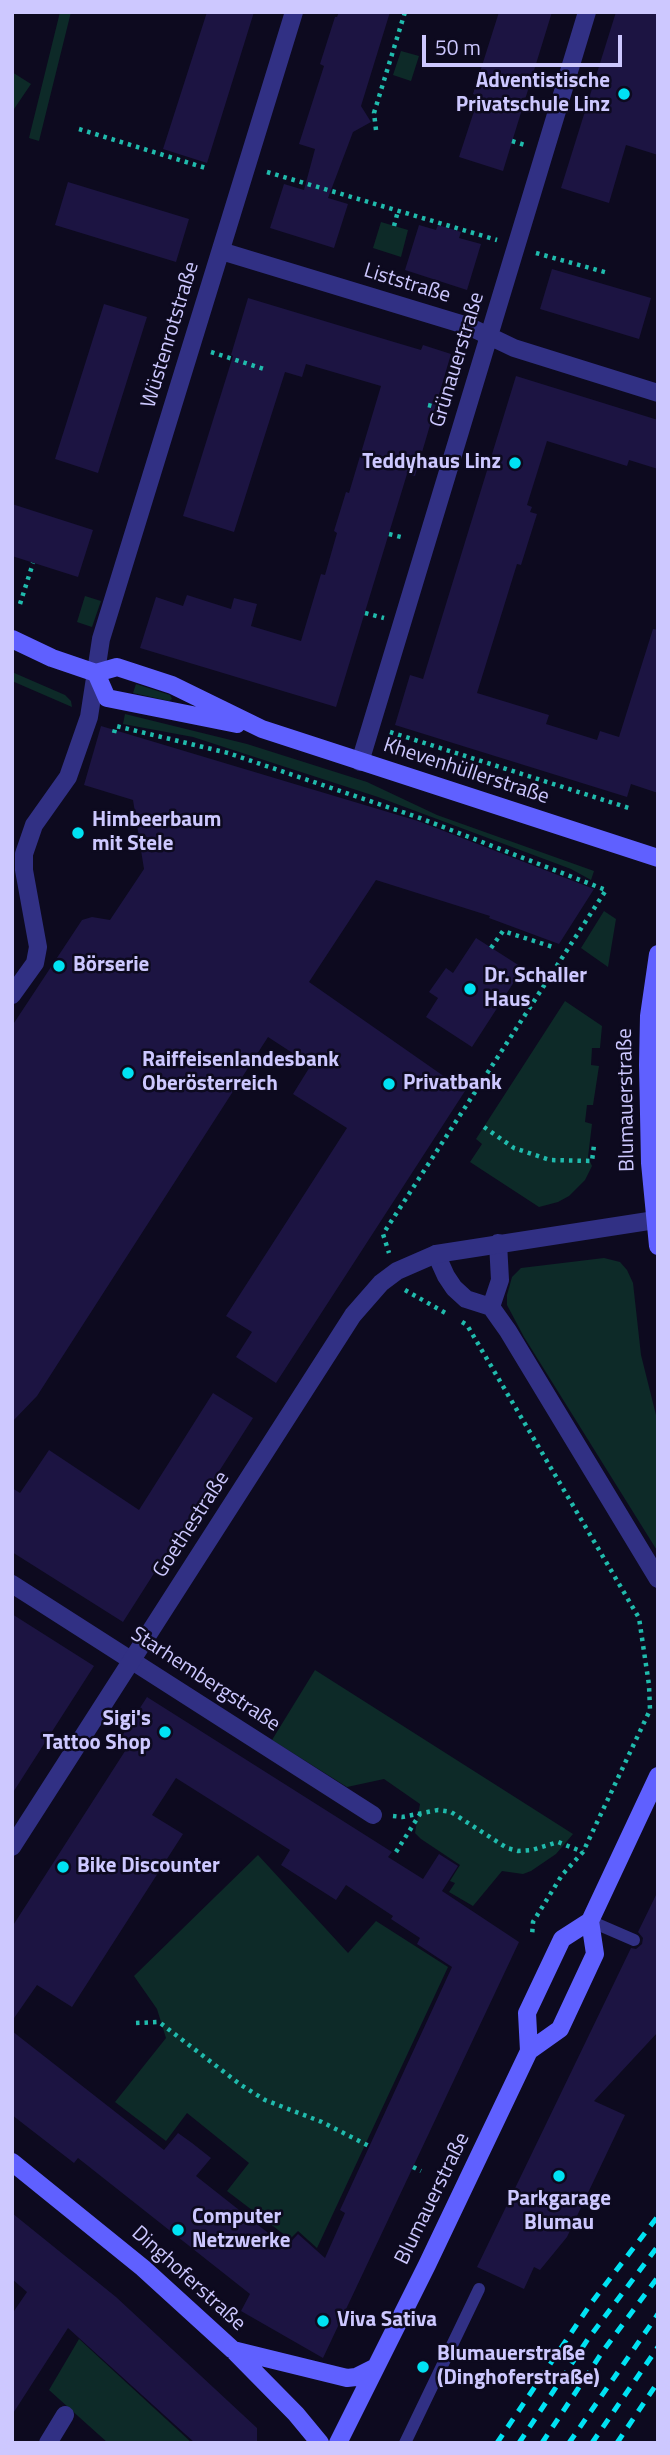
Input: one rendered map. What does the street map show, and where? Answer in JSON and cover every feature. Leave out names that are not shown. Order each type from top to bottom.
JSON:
[{"type":"main road","name":"Khevenhüllerstraße","points":[[12,639],[52,658],[96,673],[117,667],[172,685],[262,729]]},
{"type":"main road","name":"Khevenhüllerstraße","points":[[96,673],[107,698],[262,729],[658,858]]},
{"type":"main road","name":"Blumauerstraße","points":[[658,954],[649,1016],[648,1065],[650,1163],[658,1246]]},
{"type":"main road","points":[[590,1921],[658,1776]]},
{"type":"main road","name":"Blumauerstraße","points":[[338,2443],[529,2051],[560,2029],[595,1954],[590,1921],[562,1939],[527,2013],[529,2051]]},
{"type":"main road","name":"Dinghoferstraße","points":[[12,2162],[143,2268],[233,2350],[296,2414],[320,2443]]},
{"type":"main road","points":[[233,2350],[347,2378],[376,2367]]},
{"type":"street","name":"Wüstenrotstraße","points":[[18,860],[34,825],[68,777],[89,717],[101,639],[295,12]]},
{"type":"street","name":"Grünauerstraße","points":[[360,762],[587,12]]},
{"type":"street","name":"Liststraße","points":[[221,251],[468,326],[514,348],[658,393]]},
{"type":"street","points":[[12,995],[35,962],[38,947],[24,870],[18,860]]},
{"type":"street","name":"Goethestraße","points":[[12,1847],[353,1315],[381,1283],[397,1271],[436,1254],[655,1220]]},
{"type":"street","points":[[491,1307],[499,1280],[498,1243]]},
{"type":"street","points":[[436,1254],[446,1276],[466,1299],[491,1307],[508,1331],[658,1579]]},
{"type":"street","name":"Starhembergstraße","points":[[12,1584],[373,1815]]},
{"type":"street","points":[[48,2443],[65,2415]]},
{"type":"lane","points":[[590,1921],[634,1940]]},
{"type":"lane","points":[[405,2443],[479,2289]]},
{"type":"path","points":[[376,130],[374,113],[405,12]]},
{"type":"path","points":[[79,129],[209,169]]},
{"type":"path","points":[[512,141],[530,146]]},
{"type":"path","points":[[266,172],[500,241]]},
{"type":"path","points":[[394,226],[398,211]]},
{"type":"path","points":[[536,253],[608,273]]},
{"type":"path","points":[[211,352],[267,370]]},
{"type":"path","points":[[428,405],[449,410]]},
{"type":"path","points":[[389,534],[409,539]]},
{"type":"path","points":[[20,604],[33,563]]},
{"type":"path","points":[[365,613],[385,618]]},
{"type":"path","points":[[114,733],[116,726],[229,753],[420,818],[606,890],[383,1234],[388,1250]]},
{"type":"path","points":[[386,731],[632,809]]},
{"type":"path","points":[[491,948],[503,931],[556,948]]},
{"type":"path","points":[[484,1127],[514,1149],[550,1160],[592,1161],[594,1145]]},
{"type":"path","points":[[406,1292],[467,1325],[639,1618],[650,1710],[583,1852],[562,1875],[547,1898],[533,1922],[532,1936]]},
{"type":"path","points":[[373,1815],[402,1817],[438,1810],[451,1812],[507,1848],[518,1851],[532,1850],[558,1842],[583,1852]]},
{"type":"path","points":[[396,1852],[420,1814]]},
{"type":"path","points":[[136,2023],[159,2022],[241,2085],[265,2100],[322,2122],[369,2146]]},
{"type":"path","points":[[413,2167],[421,2171]]},
{"type":"green space","points":[[60,12],[71,12],[39,141],[29,138]]},
{"type":"green space","points":[[401,51],[419,56],[411,81],[393,75]]},
{"type":"green space","points":[[12,72],[31,84],[12,112]]},
{"type":"green space","points":[[381,222],[408,230],[401,257],[373,248]]},
{"type":"green space","points":[[85,596],[101,601],[92,627],[77,622]]},
{"type":"green space","points":[[12,672],[65,695],[71,701],[72,707],[12,681]]},
{"type":"green space","points":[[136,684],[170,695],[172,699],[169,701],[133,693]]},
{"type":"green space","points":[[125,714],[247,744],[367,782],[437,815],[594,871],[591,880],[571,869],[378,797],[193,737],[123,724]]},
{"type":"green space","points":[[604,911],[616,919],[608,967],[581,948]]},
{"type":"green space","points":[[565,1001],[602,1026],[600,1048],[592,1048],[591,1065],[599,1066],[593,1105],[587,1105],[585,1122],[592,1124],[588,1157],[592,1166],[585,1180],[569,1196],[539,1207],[470,1162],[482,1144],[476,1139]]},
{"type":"green space","points":[[604,1258],[620,1262],[633,1283],[641,1355],[658,1423],[658,1552],[524,1337],[507,1305],[512,1277],[521,1268]]},
{"type":"green space","points":[[315,1670],[573,1834],[556,1854],[531,1871],[523,1874],[502,1871],[473,1906],[449,1892],[455,1883],[450,1881],[460,1865],[415,1833],[420,1804],[384,1779],[347,1787],[272,1740]]},
{"type":"green space","points":[[258,1855],[348,1953],[376,1921],[448,1967],[317,2248],[298,2231],[290,2239],[227,2191],[249,2163],[187,2113],[166,2141],[115,2102],[166,2038],[157,2009],[134,1976]]},
{"type":"green space","points":[[79,2339],[192,2443],[108,2443],[49,2390]]},
{"type":"building","points":[[207,12],[254,12],[207,163],[163,149]]},
{"type":"building","points":[[339,12],[390,12],[361,106],[371,122],[353,132],[328,198],[348,204],[334,248],[270,228],[284,184],[304,190],[315,149],[299,144],[324,66],[320,64]]},
{"type":"building","points":[[499,12],[552,12],[503,171],[459,157],[479,96],[473,94]]},
{"type":"building","points":[[616,12],[658,12],[658,155],[626,145],[609,203],[561,188]]},
{"type":"building","points":[[68,182],[189,219],[176,262],[55,225]]},
{"type":"building","points":[[419,225],[436,230],[438,225],[461,232],[459,238],[481,244],[467,290],[405,270]]},
{"type":"building","points":[[552,269],[651,298],[639,339],[540,309]]},
{"type":"building","points":[[248,298],[421,350],[423,345],[451,354],[415,476],[407,474],[336,707],[140,648],[156,597],[183,606],[187,595],[231,609],[234,598],[257,604],[251,626],[301,641],[321,574],[325,575],[337,533],[334,531],[346,492],[349,493],[381,386],[306,364],[302,377],[285,372],[234,532],[183,516],[233,356],[231,355]]},
{"type":"building","points":[[104,304],[147,317],[98,473],[55,459]]},
{"type":"building","points":[[516,376],[658,420],[658,469],[629,460],[627,466],[547,441],[527,505],[532,507],[530,512],[537,514],[521,565],[517,564],[477,693],[549,715],[546,724],[597,740],[600,731],[619,737],[653,629],[658,630],[658,793],[631,784],[627,797],[395,725],[410,675],[423,679]]},
{"type":"building","points":[[12,504],[93,530],[78,577],[12,556]]},
{"type":"building","name":"Raiffeisenlandesbank Oberösterreich","points":[[101,726],[418,821],[594,889],[559,944],[489,918],[490,916],[376,880],[309,982],[465,1091],[276,1383],[236,1357],[252,1332],[226,1316],[347,1128],[293,1094],[311,1065],[268,1037],[37,1396],[12,1422],[12,1026],[82,920],[92,917],[110,920],[144,869],[133,800],[84,785]]},
{"type":"building","name":"Dr. Schaller Haus","points":[[476,938],[523,968],[472,1047],[426,1017],[438,998],[429,992],[446,968],[453,973]]},
{"type":"building","points":[[213,1393],[253,1418],[123,1622],[12,1552],[12,1488],[20,1493],[49,1450],[139,1510]]},
{"type":"building","points":[[12,1614],[94,1666],[12,1794]]},
{"type":"building","points":[[147,1697],[392,1852],[388,1857],[423,1879],[439,1854],[458,1866],[442,1891],[519,1942],[323,2358],[241,2311],[250,2294],[78,2158],[74,2163],[12,2115],[12,2031],[164,2150],[178,2133],[192,2143],[211,2158],[196,2176],[286,2247],[298,2234],[325,2258],[345,2213],[340,2210],[452,1967],[417,1944],[420,1938],[391,1919],[393,1916],[346,1885],[336,1900],[281,1865],[290,1850],[176,1778],[152,1815],[183,1834],[72,2007],[37,1985],[12,2021],[12,1927],[127,1748],[118,1742]]},
{"type":"building","name":"Parkgarage Blumau","points":[[658,1891],[658,2032],[594,2101],[625,2115],[567,2237],[540,2270],[534,2267],[524,2289],[477,2267],[631,1948],[636,1949],[642,1944],[643,1938],[638,1932]]},
{"type":"building","points":[[12,2213],[116,2297],[257,2428],[257,2443],[195,2443],[68,2328],[12,2415],[12,2314],[27,2292],[12,2279]]},
{"type":"railway","points":[[497,2443],[592,2302],[658,2216]]},
{"type":"railway","points":[[519,2443],[588,2339],[658,2246]]},
{"type":"railway","points":[[542,2443],[603,2351],[658,2277]]},
{"type":"railway","points":[[569,2443],[658,2314]]},
{"type":"railway","points":[[592,2443],[658,2347]]},
{"type":"railway","points":[[617,2443],[658,2382]]},
{"type":"place","name":"Adventistische Privatschule Linz","points":[[624,94]]},
{"type":"place","name":"Teddyhaus Linz","points":[[515,463]]},
{"type":"place","name":"Himbeerbaum mit Stele","points":[[78,833]]},
{"type":"place","name":"Börserie","points":[[59,966]]},
{"type":"place","name":"Dr. Schaller Haus","points":[[470,989]]},
{"type":"place","name":"Raiffeisenlandesbank Oberösterreich","points":[[128,1073]]},
{"type":"place","name":"Privatbank","points":[[389,1084]]},
{"type":"place","name":"Sigi's Tattoo Shop","points":[[165,1732]]},
{"type":"place","name":"Bike Discounter","points":[[63,1867]]},
{"type":"place","name":"Parkgarage Blumau","points":[[559,2176]]},
{"type":"place","name":"Computer Netzwerke","points":[[178,2230]]},
{"type":"place","name":"Viva Sativa","points":[[323,2321]]},
{"type":"place","name":"Blumauerstraße (Dinghoferstraße)","points":[[423,2367]]}]
